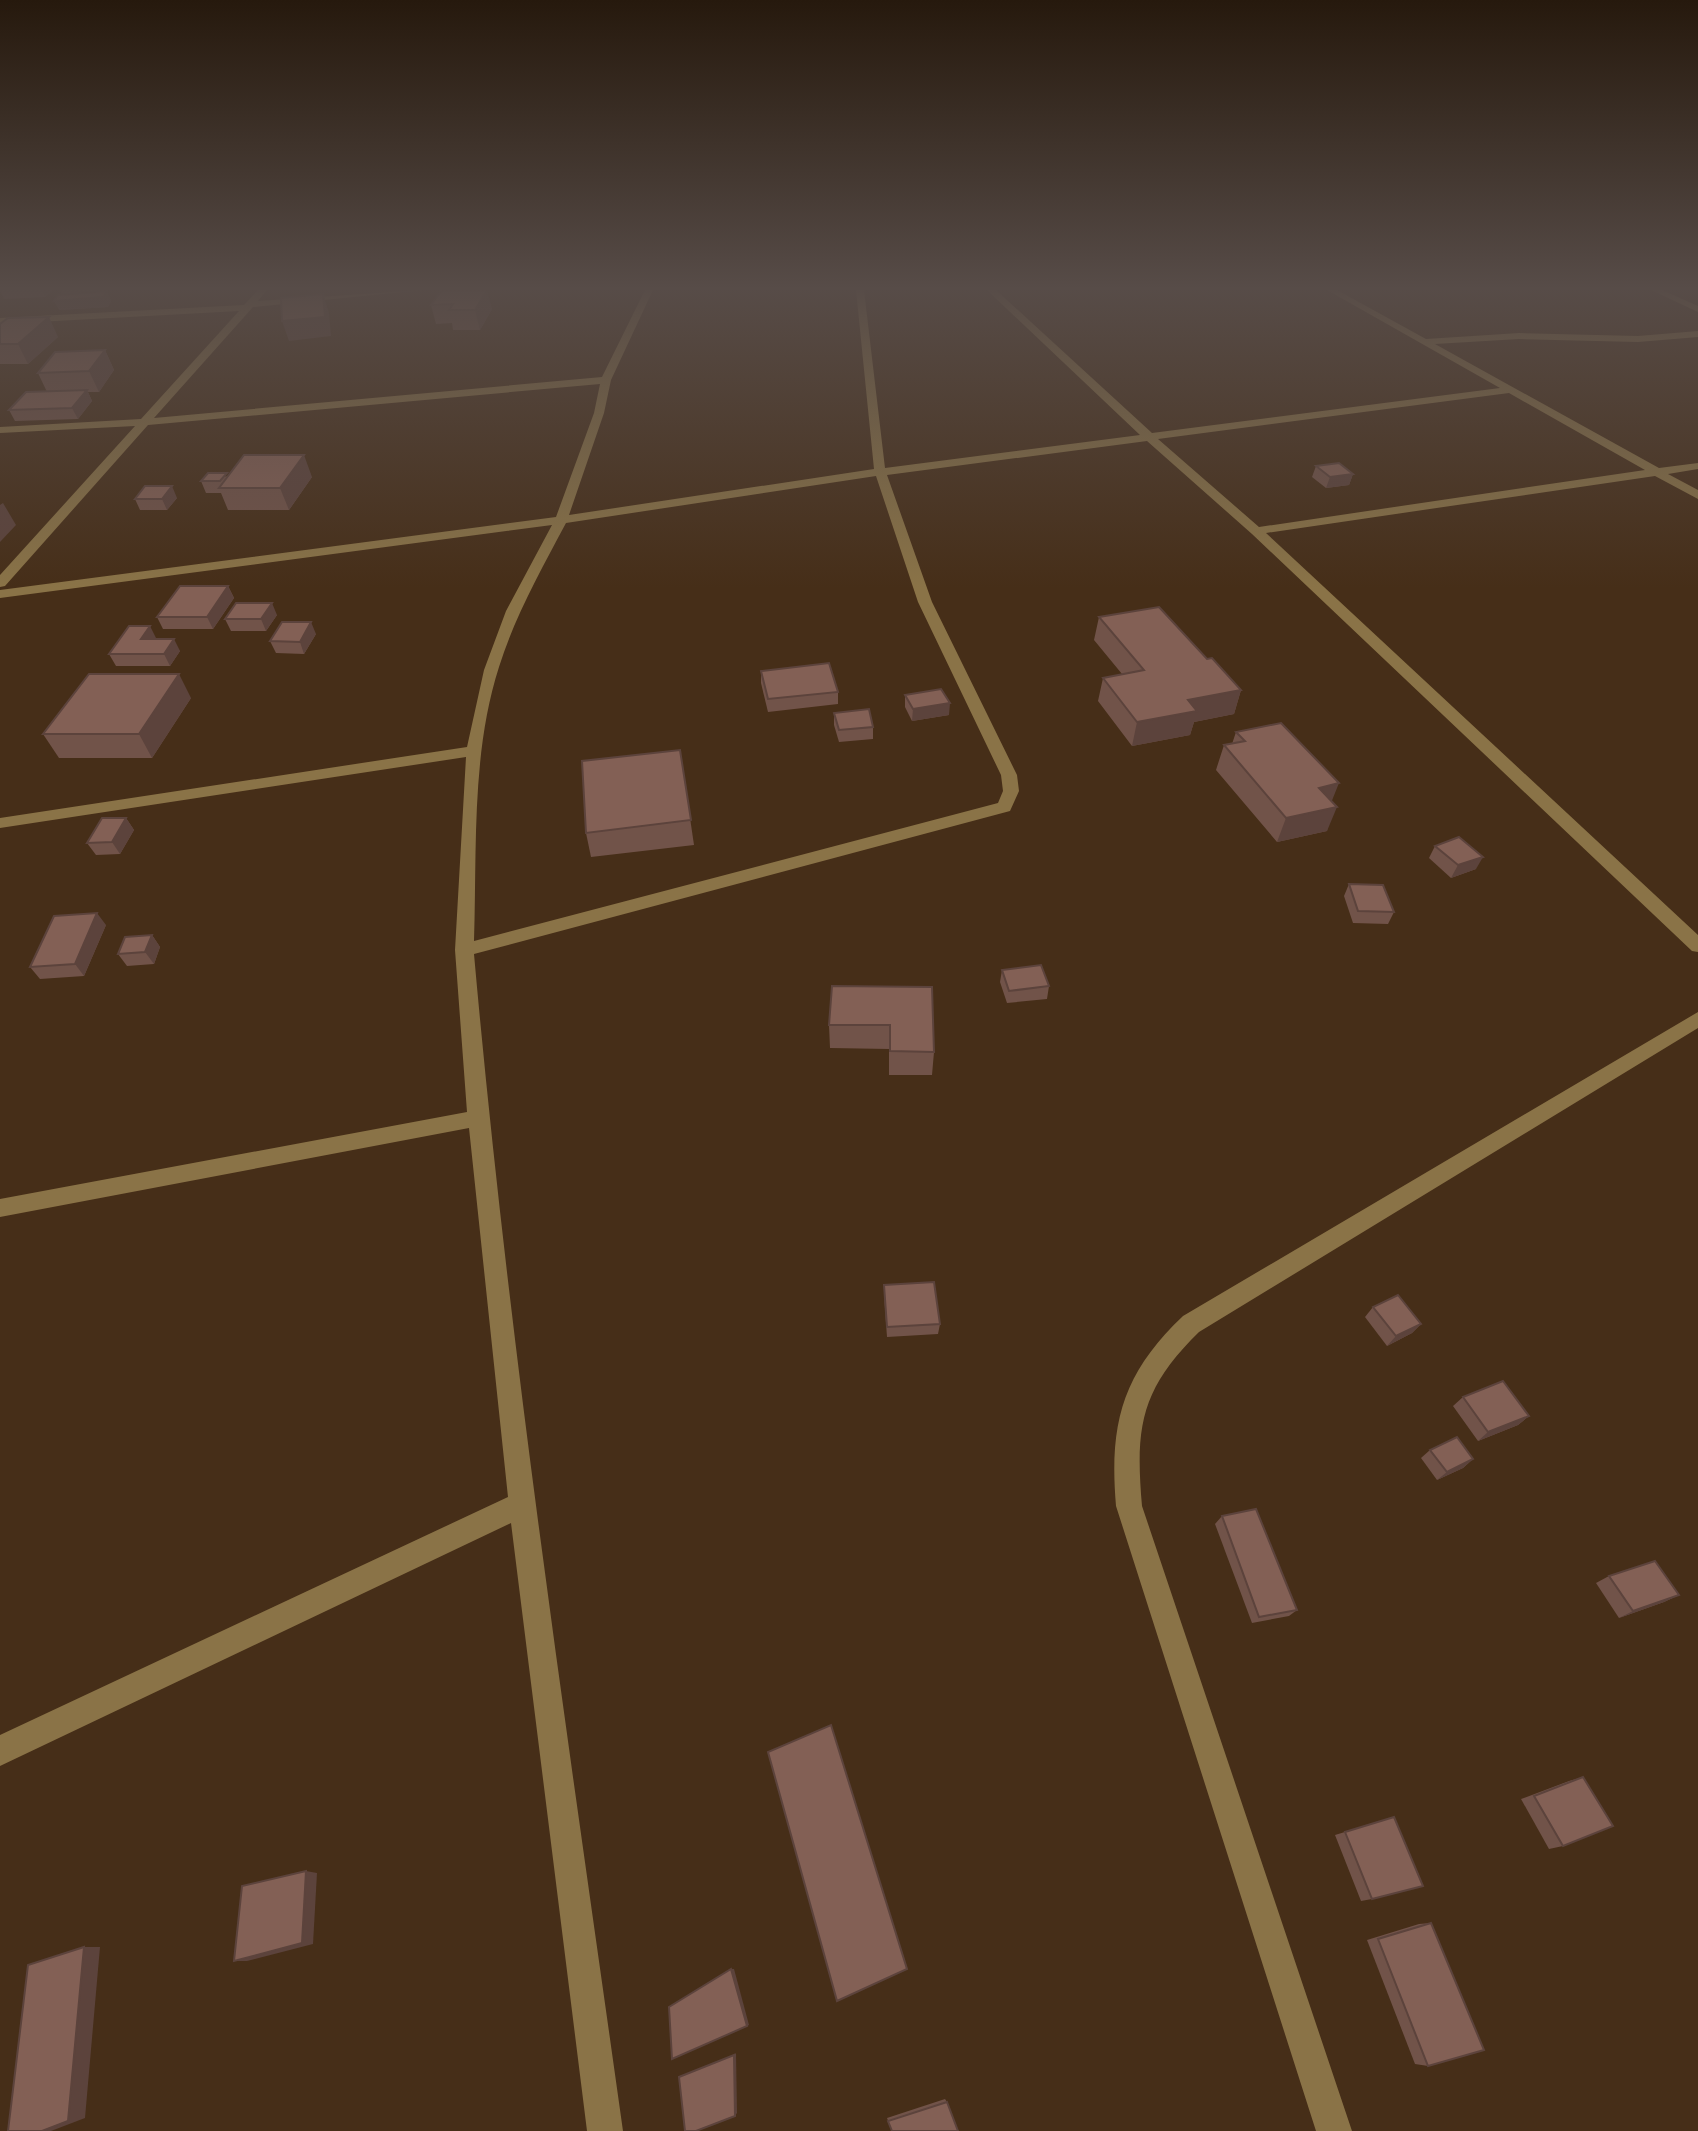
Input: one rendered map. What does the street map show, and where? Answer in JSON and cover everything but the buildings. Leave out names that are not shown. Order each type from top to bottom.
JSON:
[{"type":"street","points":[[0,583],[174,389]]},
{"type":"street","points":[[0,430],[144,422],[502,389]]},
{"type":"street","points":[[604,389],[599,413],[561,520],[513,611],[491,670],[474,751],[464,950],[478,1118],[522,1504],[605,2131]]},
{"type":"street","points":[[464,950],[1004,807],[1013,786],[1009,775],[925,602],[880,472],[871,389]]},
{"type":"street","points":[[1098,389],[1256,531],[1698,946]]},
{"type":"street","points":[[0,594],[561,520],[880,472],[1511,390],[1698,495]]},
{"type":"street","points":[[1256,531],[1698,466]]},
{"type":"street","points":[[0,823],[474,751]]},
{"type":"street","points":[[1334,2131],[1129,1506],[1126,1431],[1134,1398],[1149,1369],[1168,1344],[1191,1324],[1698,1019]]},
{"type":"street","points":[[0,1208],[478,1118]]},
{"type":"street","points":[[0,1751],[522,1504]]}]
